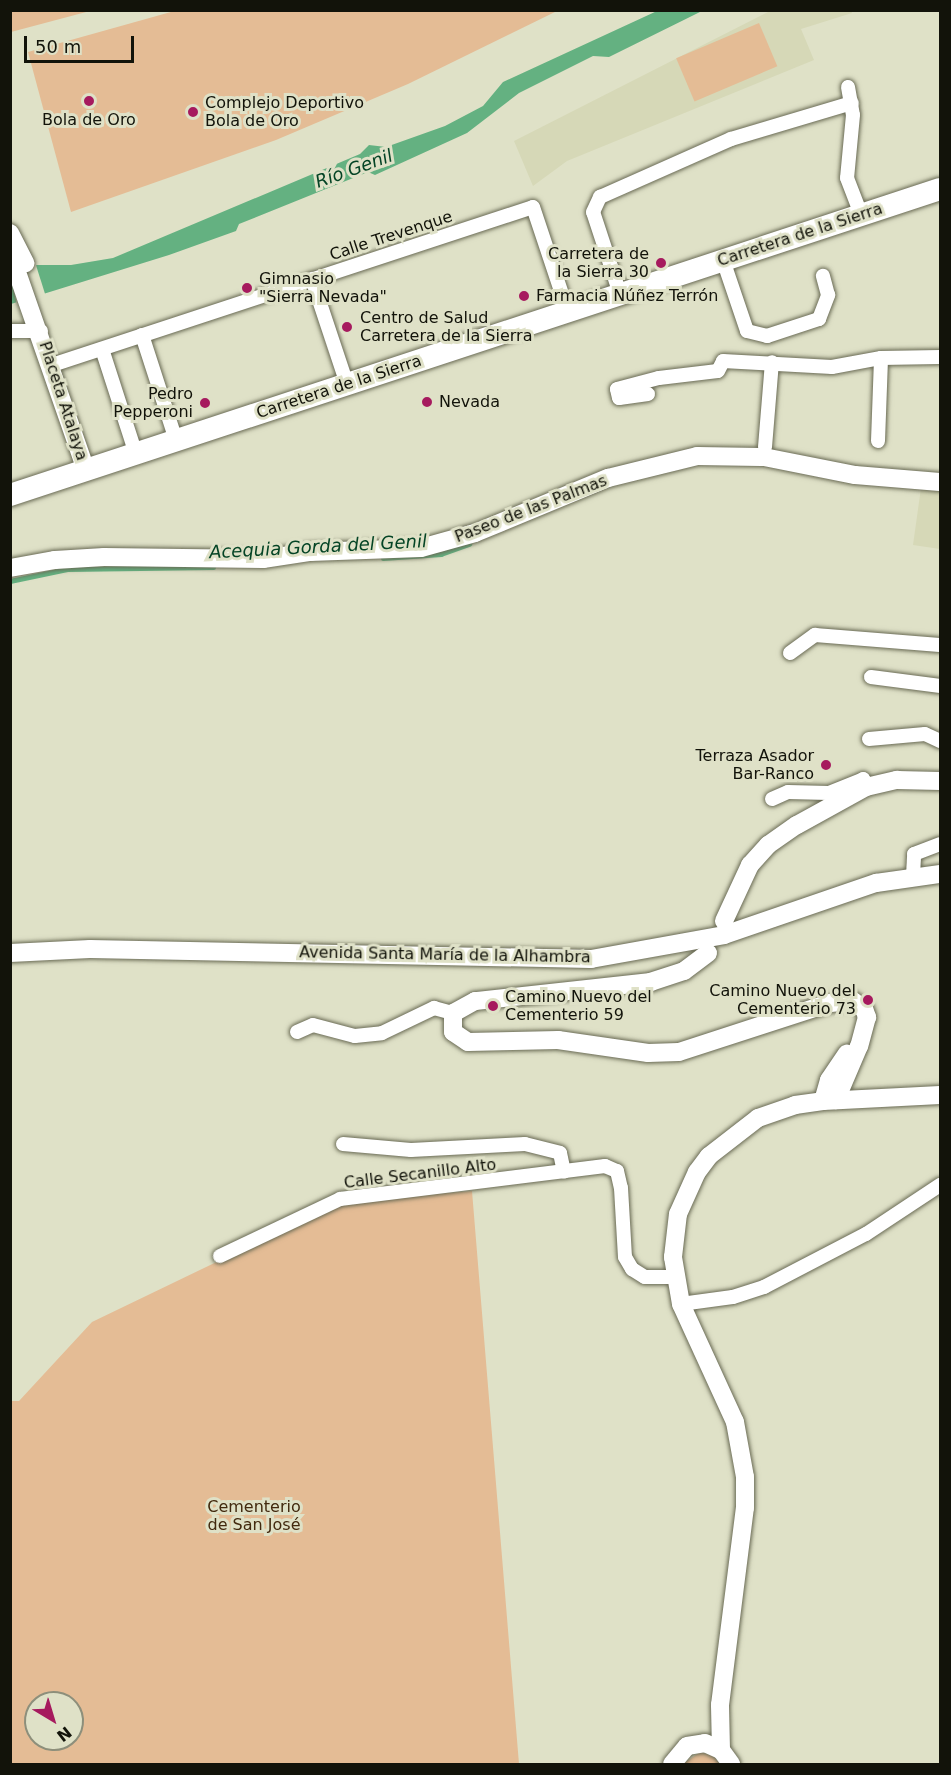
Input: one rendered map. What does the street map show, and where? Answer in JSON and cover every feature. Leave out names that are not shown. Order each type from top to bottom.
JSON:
[{"type":"main road","name":"Carretera de la Sierra","points":[[10,495],[940,189]]},
{"type":"street","points":[[848,87],[852,103],[847,172],[861,215]]},
{"type":"street","points":[[620,294],[593,212],[600,197],[731,139],[852,103]]},
{"type":"street","name":"Calle Trevenque","points":[[52,365],[533,207],[568,312]]},
{"type":"street","name":"Placeta Atalaya","points":[[13,243],[86,470]]},
{"type":"street","points":[[723,260],[747,331],[767,336],[819,319],[828,295],[823,276]]},
{"type":"street","points":[[312,279],[347,384]]},
{"type":"street","points":[[10,331],[38,322]]},
{"type":"street","points":[[142,335],[177,440]]},
{"type":"street","points":[[102,349],[136,454]]},
{"type":"street","points":[[648,394],[619,398],[617,389],[659,378],[718,371],[723,362],[772,362],[832,367],[881,358],[940,357]]},
{"type":"street","points":[[878,441],[881,358]]},
{"type":"street","points":[[765,447],[772,362]]},
{"type":"street","name":"Paseo de las Palmas","points":[[10,568],[55,560],[104,557],[263,559],[310,552],[421,548],[476,533],[608,478],[697,456],[764,457],[855,475],[940,482]]},
{"type":"street","points":[[790,653],[815,635],[940,645]]},
{"type":"street","points":[[871,677],[940,686]]},
{"type":"street","points":[[869,739],[926,734],[940,741]]},
{"type":"street","points":[[772,799],[788,792],[829,793],[863,779],[866,787]]},
{"type":"street","points":[[724,921],[750,865],[768,845],[866,787],[897,780],[940,781]]},
{"type":"street","points":[[913,876],[914,854],[940,844]]},
{"type":"street","name":"Avenida Santa María de la Alhambra","points":[[10,953],[90,949],[591,959],[724,935],[876,883],[940,874]]},
{"type":"street","points":[[708,952],[684,971],[651,982],[489,998],[460,1007],[453,1013],[453,1032],[468,1042],[558,1040],[665,1053],[701,1048],[844,1000],[853,1001],[864,1009],[867,1017],[848,1070],[830,1100]]},
{"type":"street","points":[[297,1032],[313,1025],[355,1036],[373,1034],[434,1008],[453,1013]]},
{"type":"street","points":[[726,1757],[720,1705],[745,1508],[745,1477],[735,1422],[681,1304],[674,1277],[675,1230],[697,1172],[741,1128],[795,1105],[829,1080],[862,1032]]},
{"type":"street","points":[[848,1070],[864,1099]]},
{"type":"street","points":[[829,1080],[830,1100]]},
{"type":"street","points":[[795,1105],[830,1100],[940,1095]]},
{"type":"street","name":"Calle Secanillo Alto","points":[[343,1144],[411,1149],[525,1144],[560,1153],[564,1172]]},
{"type":"street","name":"Calle Secanillo Alto","points":[[220,1256],[340,1199],[605,1166],[617,1171],[625,1257],[632,1269],[645,1277],[674,1277]]},
{"type":"street","points":[[681,1304],[733,1297],[764,1287],[866,1234],[940,1185]]},
{"type":"street","points":[[672,1764],[707,1728],[720,1705]]},
{"type":"street","points":[[687,1746],[705,1743],[726,1757]]},
{"type":"shaded area","points":[[851,10],[852,13],[801,29],[814,60],[567,161],[533,186],[514,141],[770,11]]},
{"type":"shaded area","points":[[921,488],[940,490],[940,549],[913,545]]},
{"type":"green space","points":[[11,10],[90,10],[90,11],[11,32]]},
{"type":"green space","name":"Complejo Deportivo Bola de Oro","points":[[178,10],[557,11],[408,84],[276,140],[71,212],[28,52]]},
{"type":"green space","points":[[759,23],[777,66],[695,101],[676,58]]},
{"type":"green space","name":"Cementerio de San José","points":[[472,1191],[519,1764],[11,1764],[11,1401],[19,1401],[92,1322],[341,1202]]},
{"type":"green space","points":[[700,1752],[713,1756],[720,1764],[683,1764]]},
{"type":"water","name":"Río Genil","points":[[657,11],[702,11],[609,57],[593,56],[519,93],[467,133],[375,175],[368,172],[239,224],[236,231],[169,255],[11,304],[11,273],[37,265],[71,265],[113,258],[360,154],[369,145],[386,147],[445,126],[483,106],[503,82]]},
{"type":"pier","points":[[35,262],[46,297],[17,305],[10,270]]},
{"type":"waterway","name":"Acequia Gorda del Genil","points":[[383,558],[441,554],[469,544]]},
{"type":"waterway","name":"Acequia Gorda del Genil","points":[[10,581],[67,569],[213,567]]},
{"type":"place","name":"Bola de Oro","points":[[89,101]]},
{"type":"place","name":"Complejo Deportivo Bola de Oro","points":[[193,112]]},
{"type":"place","name":"Carretera de la Sierra 30","points":[[661,263]]},
{"type":"place","name":"Gimnasio \"Sierra Nevada\"","points":[[247,288]]},
{"type":"place","name":"Farmacia Núñez Terrón","points":[[524,296]]},
{"type":"place","name":"Centro de Salud Carretera de la Sierra","points":[[347,327]]},
{"type":"place","name":"Nevada","points":[[427,402]]},
{"type":"place","name":"Pedro Pepperoni","points":[[205,403]]},
{"type":"place","name":"Terraza Asador Bar-Ranco","points":[[826,765]]},
{"type":"place","name":"Camino Nuevo del Cementerio 73","points":[[868,1000]]},
{"type":"place","name":"Camino Nuevo del Cementerio 59","points":[[493,1006]]}]
